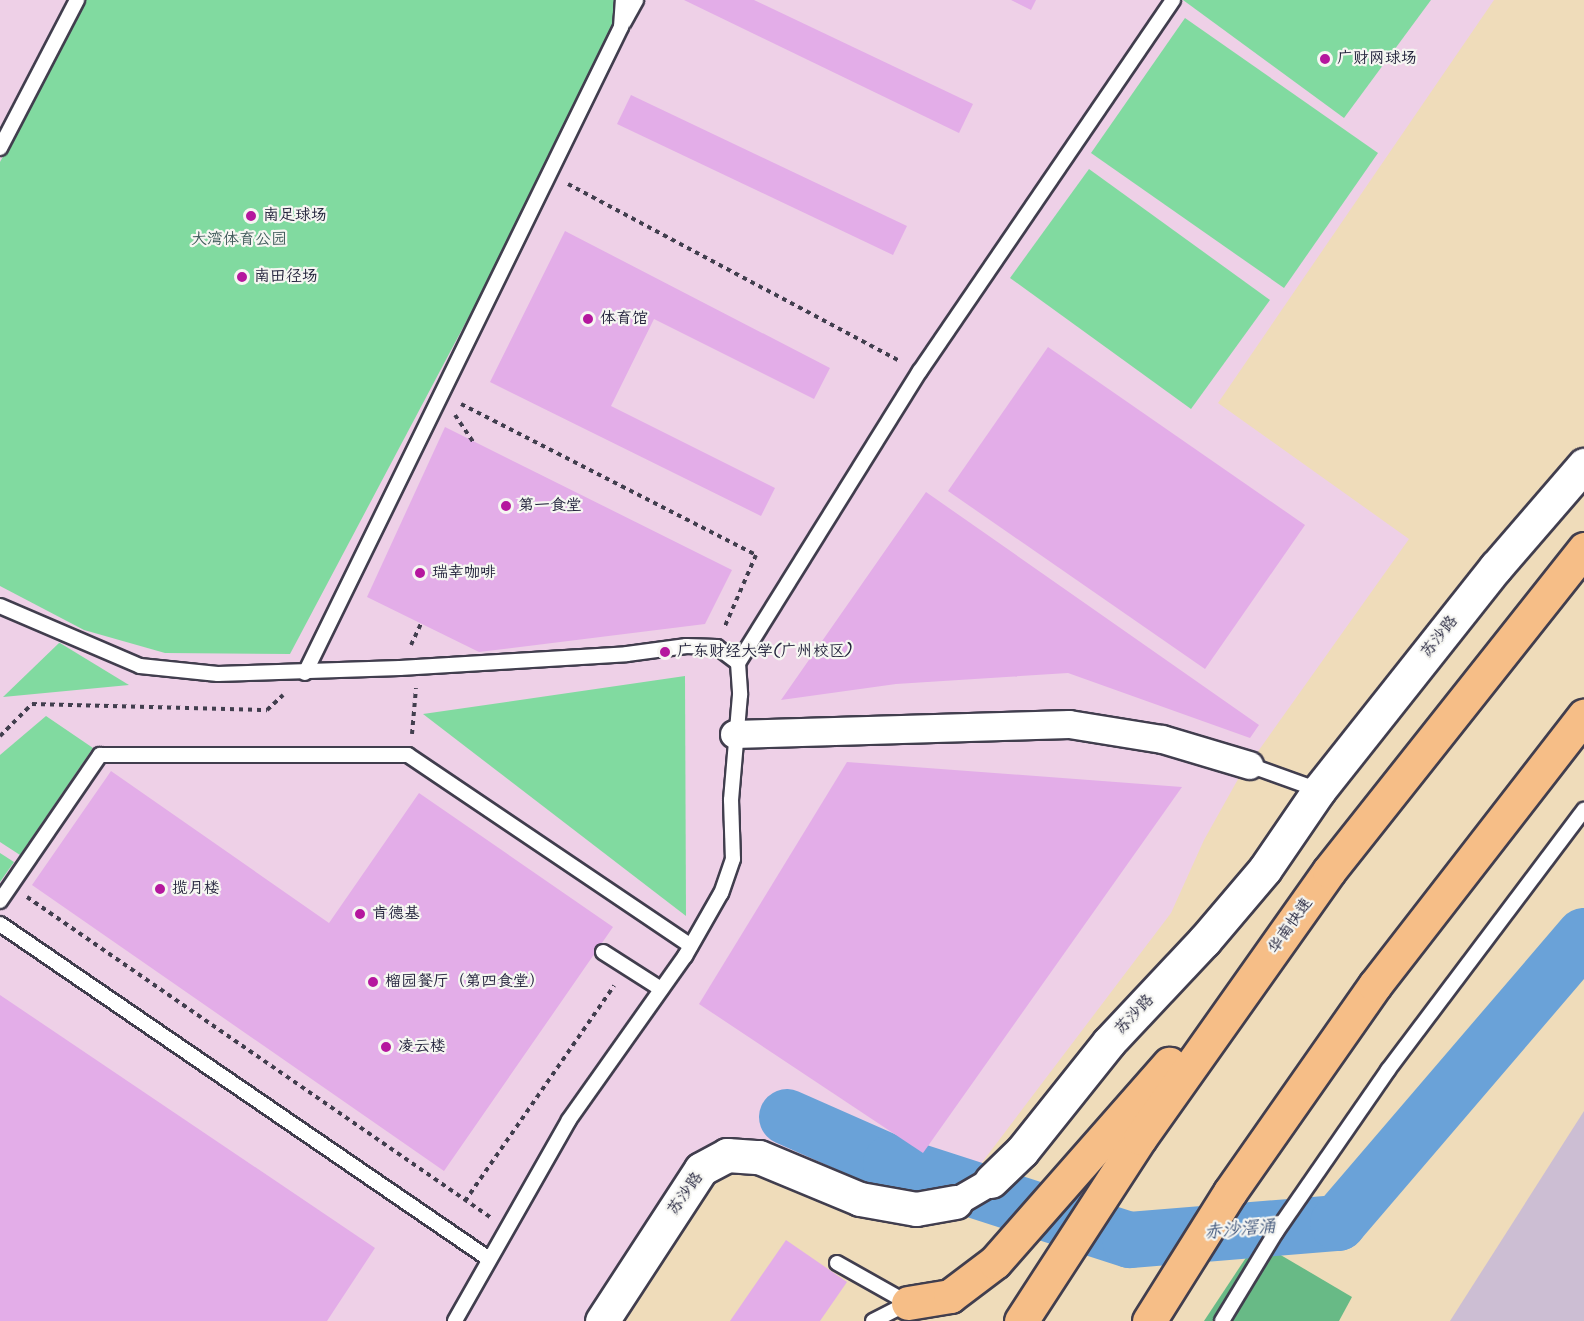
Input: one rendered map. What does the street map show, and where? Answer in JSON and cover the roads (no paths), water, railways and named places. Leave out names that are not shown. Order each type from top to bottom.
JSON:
[{"type":"highway","name":"华南快速","points":[[1024,1317],[1128,1134],[1329,871],[1584,549]]},
{"type":"highway","points":[[1149,1321],[1230,1192],[1375,985],[1584,716]]},
{"type":"highway","points":[[908,1303],[950,1296],[995,1262],[1128,1134]]},
{"type":"street","name":"苏沙路","points":[[602,1321],[701,1169],[727,1155],[759,1157],[860,1199],[916,1209],[955,1202],[992,1181],[1022,1151],[1109,1042],[1257,878],[1319,790],[1496,567],[1584,465]]},
{"type":"street","points":[[734,734],[1069,724],[1162,739],[1249,765]]},
{"type":"lane","points":[[0,148],[77,0]]},
{"type":"lane","points":[[621,27],[623,0]]},
{"type":"lane","points":[[305,673],[636,0]]},
{"type":"lane","points":[[454,1321],[569,1120],[691,946],[721,893],[733,859],[734,734],[741,695],[738,663],[920,371],[1173,0]]},
{"type":"lane","points":[[0,604],[55,632],[140,666],[218,674],[305,673],[717,646],[738,663]]},
{"type":"lane","points":[[0,901],[100,755],[408,755],[691,946]]},
{"type":"lane","points":[[1249,765],[1319,790]]},
{"type":"lane","points":[[1222,1321],[1276,1232],[1344,1133],[1584,810]]},
{"type":"lane","points":[[0,924],[489,1259]]},
{"type":"lane","points":[[603,952],[661,989]]},
{"type":"lane","points":[[837,1263],[908,1303]]},
{"type":"lane","points":[[873,1321],[908,1303]]},
{"type":"waterway","name":"赤沙滘涌","points":[[787,1117],[891,1163],[1130,1240],[1338,1223],[1584,936]]},
{"type":"place","name":"广财网球场","points":[[1325,59]]},
{"type":"place","name":"南足球场","points":[[251,216]]},
{"type":"place","name":"南田径场","points":[[242,277]]},
{"type":"place","name":"体育馆","points":[[588,319]]},
{"type":"place","name":"第一食堂","points":[[506,506]]},
{"type":"place","name":"瑞幸咖啡","points":[[420,573]]},
{"type":"place","name":"广东财经大学(广州校区)","points":[[665,652]]},
{"type":"place","name":"揽月楼","points":[[160,889]]},
{"type":"place","name":"肯德基","points":[[360,914]]},
{"type":"place","name":"榴园餐厅（第四食堂）","points":[[373,982]]},
{"type":"place","name":"凌云楼","points":[[386,1047]]},
{"type":"park label","name":"大湾体育公园","points":[[239,240]]}]
